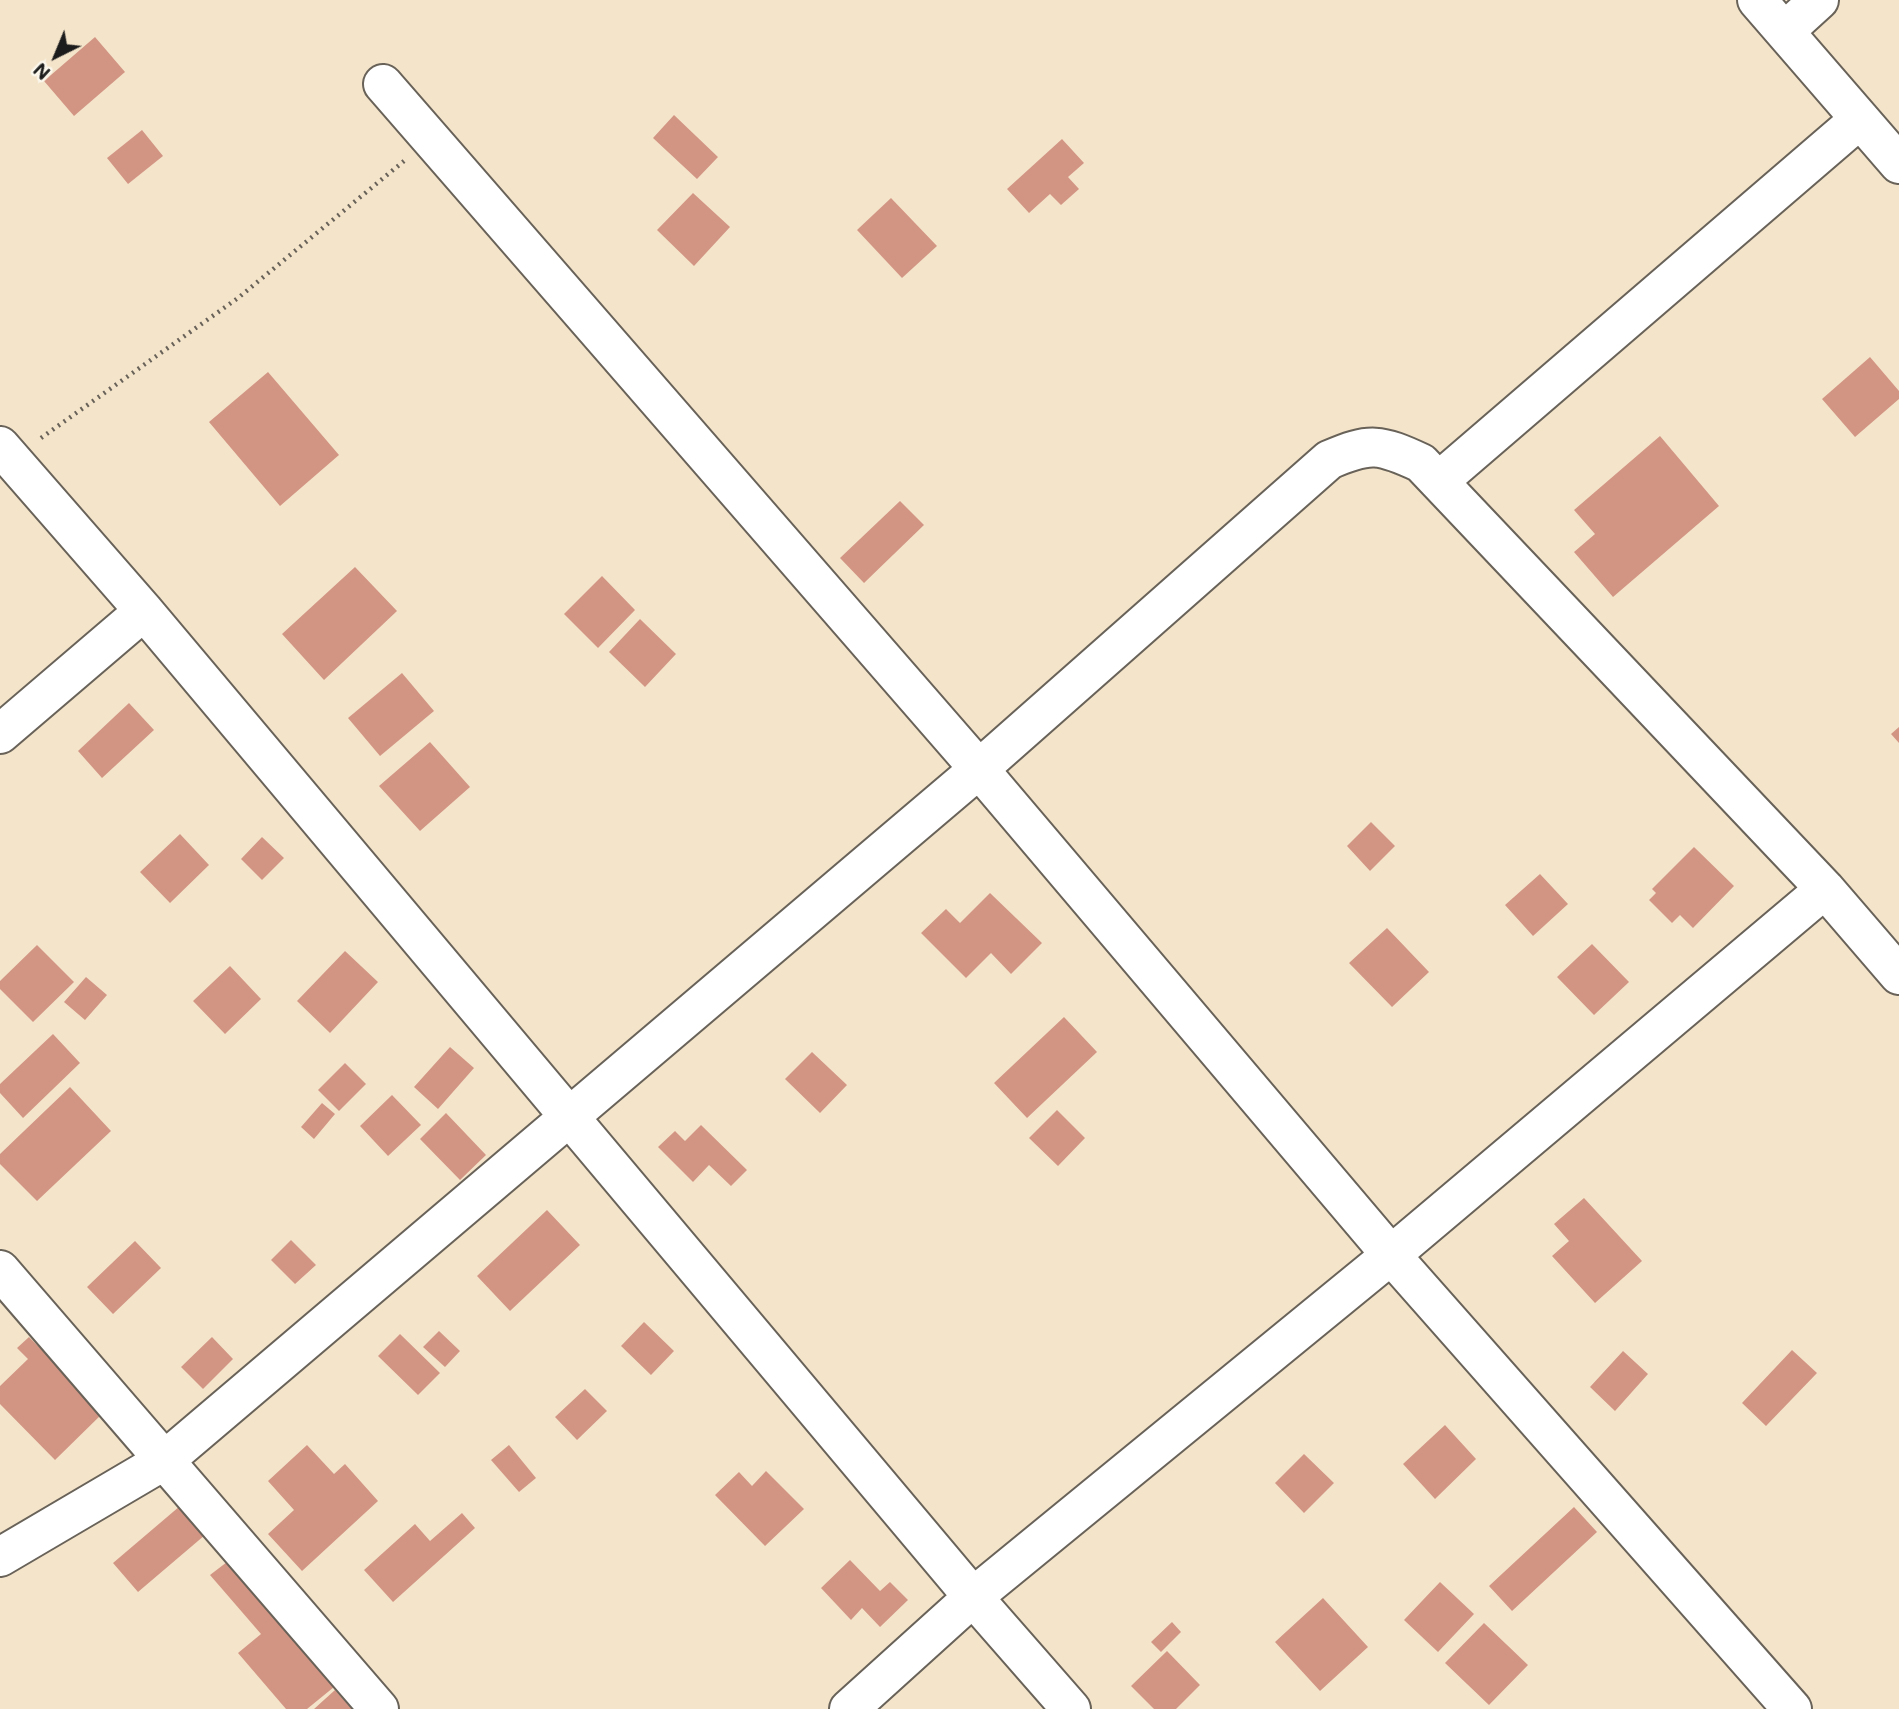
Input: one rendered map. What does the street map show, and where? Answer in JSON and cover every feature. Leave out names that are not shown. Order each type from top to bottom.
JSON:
[{"type":"street","points":[[1758,0],[1899,164]]},
{"type":"street","points":[[1785,31],[1819,0]]},
{"type":"street","points":[[383,84],[979,769],[1391,1255],[1792,1709]]},
{"type":"street","points":[[1439,481],[1860,119]]},
{"type":"street","points":[[0,1558],[165,1460],[979,769],[1329,460],[1360,447],[1394,450],[1421,463],[1825,889],[1899,975]]},
{"type":"street","points":[[6,452],[144,611],[973,1597],[1071,1709]]},
{"type":"street","points":[[0,734],[144,611]]},
{"type":"street","points":[[849,1709],[973,1597],[1391,1255],[1825,889]]},
{"type":"street","points":[[0,1270],[379,1709]]},
{"type":"path","points":[[6,452],[237,298],[430,139]]},
{"type":"building","points":[[95,37],[125,72],[74,116],[44,81]]},
{"type":"building","points":[[674,115],[718,157],[697,179],[653,138]]},
{"type":"building","points":[[142,130],[163,156],[128,184],[107,158]]},
{"type":"building","points":[[1062,139],[1084,163],[1068,177],[1079,189],[1061,205],[1050,194],[1029,213],[1007,189]]},
{"type":"building","points":[[693,193],[730,227],[694,266],[657,230]]},
{"type":"building","points":[[891,198],[937,246],[902,278],[857,230]]},
{"type":"building","points":[[1870,357],[1899,391],[1899,399],[1855,437],[1822,399]]},
{"type":"building","points":[[268,372],[339,455],[280,506],[209,422]]},
{"type":"building","points":[[1660,436],[1719,506],[1613,597],[1574,552],[1595,534],[1574,510]]},
{"type":"building","points":[[900,501],[924,525],[864,583],[840,558]]},
{"type":"building","points":[[355,567],[397,611],[324,680],[282,634]]},
{"type":"building","points":[[602,576],[635,610],[598,648],[564,614]]},
{"type":"building","points":[[640,619],[676,654],[645,687],[609,652]]},
{"type":"building","points":[[402,673],[434,711],[380,756],[348,718]]},
{"type":"building","points":[[129,703],[154,730],[102,778],[78,751]]},
{"type":"building","points":[[1899,727],[1899,743],[1891,734]]},
{"type":"building","points":[[430,742],[470,787],[420,831],[379,786]]},
{"type":"building","points":[[1371,822],[1395,846],[1370,871],[1347,846]]},
{"type":"building","points":[[180,834],[209,865],[170,903],[140,872]]},
{"type":"building","points":[[262,837],[284,858],[262,880],[241,859]]},
{"type":"building","points":[[1694,847],[1734,886],[1693,928],[1680,915],[1672,923],[1649,900],[1656,893],[1652,889]]},
{"type":"building","points":[[1540,874],[1568,904],[1533,936],[1505,905]]},
{"type":"building","points":[[990,893],[1042,943],[1011,974],[991,953],[966,978],[921,933],[946,909],[960,923]]},
{"type":"building","points":[[1387,928],[1429,972],[1392,1007],[1349,963]]},
{"type":"building","points":[[1592,944],[1629,982],[1594,1015],[1557,977]]},
{"type":"building","points":[[37,945],[74,982],[33,1022],[0,989],[0,981]]},
{"type":"building","points":[[345,951],[378,982],[330,1033],[297,1001]]},
{"type":"building","points":[[230,966],[261,999],[225,1034],[193,1001]]},
{"type":"building","points":[[86,977],[107,995],[85,1020],[64,1002]]},
{"type":"building","points":[[1064,1017],[1097,1052],[1027,1118],[994,1083]]},
{"type":"building","points":[[53,1034],[80,1063],[23,1118],[0,1093],[0,1084]]},
{"type":"building","points":[[450,1047],[474,1068],[438,1109],[414,1087]]},
{"type":"building","points":[[812,1052],[847,1085],[820,1113],[785,1079]]},
{"type":"building","points":[[345,1063],[366,1084],[339,1111],[318,1090]]},
{"type":"building","points":[[70,1087],[111,1131],[37,1201],[0,1164],[0,1154]]},
{"type":"building","points":[[392,1095],[421,1125],[388,1156],[360,1126]]},
{"type":"building","points":[[322,1103],[335,1114],[314,1139],[301,1127]]},
{"type":"building","points":[[1057,1110],[1085,1138],[1058,1166],[1029,1138]]},
{"type":"building","points":[[446,1113],[486,1155],[460,1180],[420,1139]]},
{"type":"building","points":[[701,1125],[747,1170],[731,1186],[709,1165],[693,1182],[658,1147],[675,1131],[685,1141]]},
{"type":"building","points":[[1584,1198],[1642,1261],[1595,1303],[1552,1256],[1569,1241],[1554,1224]]},
{"type":"building","points":[[547,1210],[580,1245],[510,1311],[477,1276]]},
{"type":"building","points":[[291,1240],[316,1265],[295,1284],[271,1260]]},
{"type":"building","points":[[135,1241],[161,1268],[113,1314],[87,1287]]},
{"type":"building","points":[[644,1322],[674,1351],[651,1375],[621,1346]]},
{"type":"building","points":[[439,1331],[460,1351],[445,1367],[423,1347]]},
{"type":"building","points":[[400,1334],[440,1373],[418,1395],[378,1356]]},
{"type":"building","points":[[29,1337],[104,1412],[55,1460],[0,1404],[0,1386],[28,1359],[17,1348]]},
{"type":"building","points":[[212,1337],[233,1359],[203,1389],[181,1367]]},
{"type":"building","points":[[1792,1350],[1817,1373],[1766,1426],[1742,1403]]},
{"type":"building","points":[[1623,1351],[1648,1374],[1615,1411],[1590,1387]]},
{"type":"building","points":[[585,1389],[607,1411],[577,1440],[555,1417]]},
{"type":"building","points":[[1445,1425],[1476,1459],[1435,1499],[1403,1464]]},
{"type":"building","points":[[307,1445],[334,1474],[345,1464],[378,1501],[302,1571],[268,1534],[294,1510],[268,1481]]},
{"type":"building","points":[[509,1445],[536,1478],[519,1492],[491,1460]]},
{"type":"building","points":[[1304,1454],[1334,1483],[1304,1513],[1275,1483]]},
{"type":"building","points":[[766,1471],[804,1509],[765,1546],[715,1495],[739,1472],[752,1486]]},
{"type":"building","points":[[180,1506],[205,1535],[138,1592],[113,1563]]},
{"type":"building","points":[[1574,1507],[1597,1532],[1512,1611],[1489,1586]]},
{"type":"building","points":[[462,1513],[475,1528],[393,1602],[364,1570],[415,1524],[430,1541]]},
{"type":"building","points":[[850,1560],[880,1591],[890,1582],[908,1600],[880,1627],[862,1608],[851,1620],[821,1588]]},
{"type":"building","points":[[227,1562],[334,1687],[307,1709],[286,1709],[238,1653],[261,1634],[210,1575]]},
{"type":"building","points":[[1440,1582],[1474,1614],[1438,1652],[1404,1620]]},
{"type":"building","points":[[1323,1598],[1368,1647],[1320,1691],[1275,1642]]},
{"type":"building","points":[[1172,1622],[1181,1632],[1161,1652],[1151,1642]]},
{"type":"building","points":[[1484,1623],[1528,1665],[1489,1705],[1445,1663]]},
{"type":"building","points":[[1167,1651],[1200,1685],[1176,1709],[1154,1709],[1131,1686]]},
{"type":"building","points":[[335,1690],[352,1709],[314,1709]]}]
